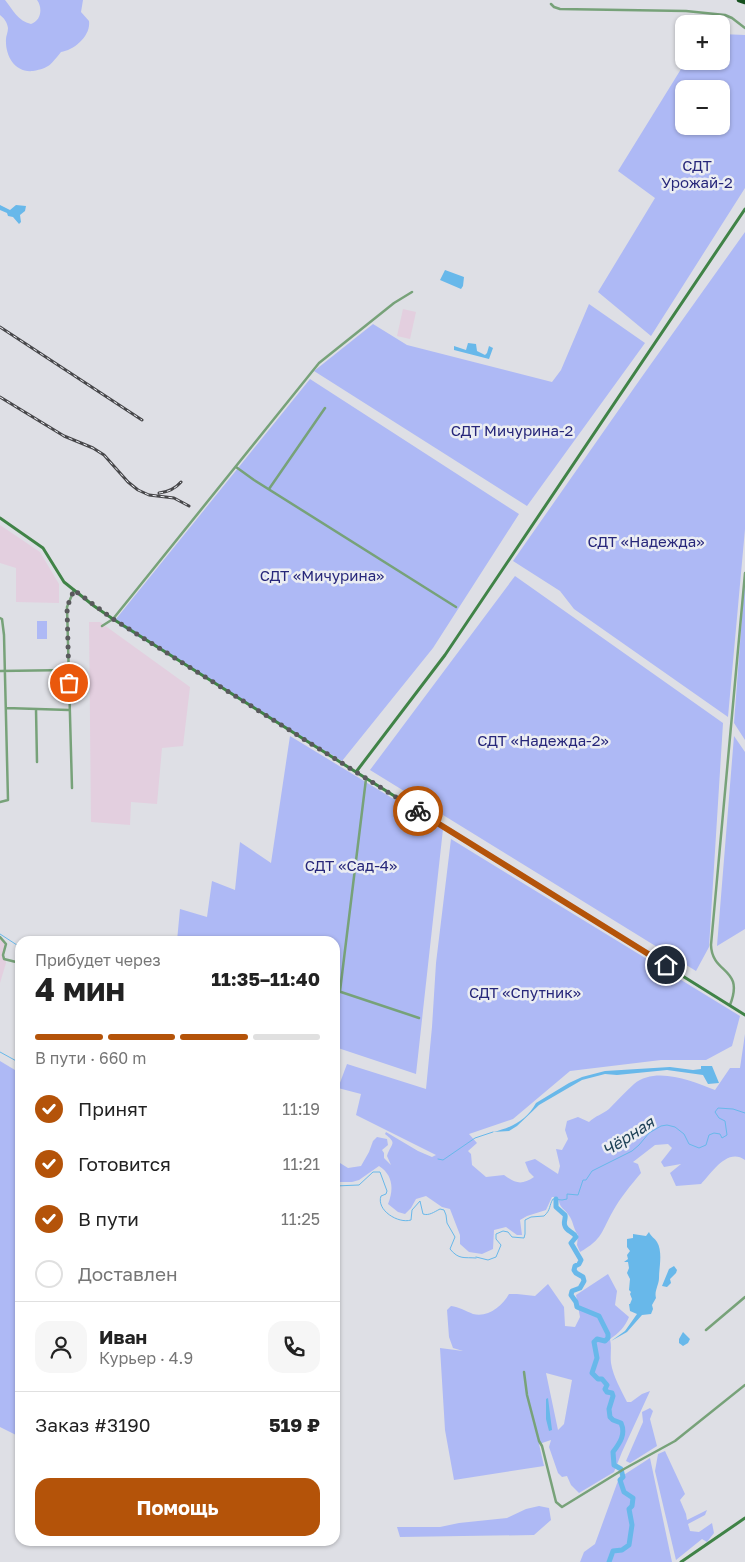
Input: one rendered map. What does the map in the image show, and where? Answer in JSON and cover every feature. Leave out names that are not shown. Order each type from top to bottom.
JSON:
[{"type":"highway","points":[[739,0],[745,2]]},
{"type":"main road","points":[[356,772],[444,655],[745,209]]},
{"type":"main road","points":[[0,518],[43,548],[57,572],[74,590],[113,619],[745,1015]]},
{"type":"main road","points":[[681,1562],[745,1518]]},
{"type":"street","points":[[551,4],[554,7],[560,8],[686,11],[724,15],[732,18],[745,28]]},
{"type":"street","points":[[102,626],[113,619],[319,363],[394,303],[412,292]]},
{"type":"street","points":[[269,490],[325,408]]},
{"type":"street","points":[[236,466],[269,490],[456,607]]},
{"type":"street","points":[[730,1005],[733,995],[733,979],[715,961],[711,945],[745,573]]},
{"type":"street","points":[[72,788],[67,607],[74,590]]},
{"type":"street","points":[[0,618],[2,619],[4,635],[2,671],[6,708],[8,800],[0,802]]},
{"type":"street","points":[[2,671],[68,670]]},
{"type":"street","points":[[6,708],[69,710]]},
{"type":"street","points":[[36,709],[38,762]]},
{"type":"street","points":[[366,779],[340,991],[419,1018]]},
{"type":"street","points":[[0,937],[6,944],[3,955],[4,959],[15,962]]},
{"type":"street","points":[[706,1330],[745,1296]]},
{"type":"street","points":[[524,1372],[527,1395],[556,1502],[562,1507],[624,1469],[675,1441],[745,1385]]},
{"type":"shaded area","points":[[0,205],[10,210],[16,205],[26,206],[25,211],[20,215],[21,222],[19,224],[13,217],[0,210]]},
{"type":"shaded area","points":[[445,270],[464,277],[461,289],[440,280]]},
{"type":"shaded area","points":[[403,309],[416,312],[410,339],[397,336]]},
{"type":"shaded area","points":[[468,343],[476,344],[477,351],[485,355],[489,346],[493,348],[489,359],[454,350],[454,346],[466,350]]},
{"type":"shaded area","points":[[0,525],[40,552],[59,584],[59,603],[16,602],[16,568],[0,563]]},
{"type":"shaded area","points":[[89,622],[100,622],[190,687],[183,746],[162,748],[157,804],[131,802],[130,825],[91,822]]},
{"type":"shaded area","points":[[0,938],[6,944],[4,955],[6,963],[0,983]]},
{"type":"shaded area","points":[[701,1066],[712,1066],[719,1083],[708,1084],[703,1075],[667,1070],[617,1075],[605,1074],[582,1080],[539,1105],[517,1126],[509,1131],[493,1132],[523,1119],[536,1103],[582,1077],[605,1071],[670,1067],[693,1070],[701,1069]]},
{"type":"shaded area","points":[[649,1232],[659,1246],[660,1255],[659,1281],[656,1298],[652,1305],[653,1309],[651,1314],[642,1315],[627,1332],[611,1341],[625,1331],[637,1314],[630,1311],[629,1304],[632,1299],[629,1290],[630,1279],[627,1273],[629,1268],[628,1262],[624,1262],[628,1259],[627,1255],[630,1251],[627,1247],[627,1239],[633,1238],[633,1234],[646,1236]]},
{"type":"shaded area","points":[[674,1266],[677,1270],[670,1279],[671,1283],[667,1287],[662,1286],[669,1269]]},
{"type":"shaded area","points":[[683,1332],[690,1339],[683,1346],[679,1343],[679,1339]]},
{"type":"shaded area","points":[[548,1398],[552,1430],[549,1431],[546,1419],[546,1399]]},
{"type":"green space","points":[[0,0],[5,0],[19,18],[31,24],[37,20],[40,14],[37,0],[83,0],[81,12],[89,21],[89,27],[81,41],[66,51],[61,52],[47,67],[27,71],[16,66],[9,57],[6,45],[8,28],[5,20],[0,15]]},
{"type":"green space","name":"СДТ Урожай-2","points":[[730,34],[745,35],[745,188],[651,336],[598,292],[655,198],[618,171],[680,70],[730,70]]},
{"type":"green space","name":"СДТ «Надежда»","points":[[745,232],[745,529],[728,717],[574,609],[560,591],[513,561]]},
{"type":"green space","name":"СДТ Мичурина-2","points":[[589,304],[645,343],[527,506],[314,371],[373,324],[407,345],[552,382],[561,370]]},
{"type":"green space","name":"СДТ «Мичурина»","points":[[310,379],[519,514],[433,648],[342,761],[122,627],[116,619]]},
{"type":"green space","name":"СДТ «Надежда-2»","points":[[515,576],[723,723],[709,947],[696,971],[370,770]]},
{"type":"green space","points":[[745,577],[745,740],[734,723]]},
{"type":"green space","points":[[37,621],[47,621],[47,639],[37,639]]},
{"type":"green space","name":"СДТ «Сад-4»","points":[[290,736],[443,829],[416,1074],[340,1049],[340,936],[177,936],[180,909],[207,917],[212,881],[235,890],[240,842],[271,863]]},
{"type":"green space","points":[[734,736],[745,752],[745,929],[717,946]]},
{"type":"green space","name":"СДТ «Спутник»","points":[[451,839],[740,1016],[732,1046],[706,1060],[661,1060],[570,1071],[513,1119],[469,1134],[477,1143],[468,1151],[471,1154],[472,1165],[486,1177],[504,1175],[516,1182],[526,1181],[534,1177],[529,1172],[525,1162],[535,1159],[558,1174],[560,1166],[556,1149],[562,1150],[568,1139],[565,1130],[567,1121],[578,1117],[589,1122],[609,1109],[634,1084],[643,1079],[653,1076],[674,1077],[715,1090],[730,1068],[740,1068],[745,1034],[745,1160],[738,1157],[726,1159],[701,1184],[676,1186],[670,1173],[681,1164],[664,1167],[661,1162],[672,1148],[668,1144],[655,1145],[633,1162],[638,1164],[641,1173],[619,1201],[597,1239],[580,1252],[577,1245],[578,1235],[570,1217],[561,1206],[558,1197],[552,1197],[546,1210],[520,1220],[522,1235],[517,1235],[506,1227],[494,1230],[493,1249],[482,1254],[469,1252],[460,1244],[460,1235],[450,1209],[442,1207],[426,1196],[416,1199],[405,1214],[398,1212],[388,1204],[391,1193],[390,1178],[379,1166],[359,1180],[340,1182],[340,1163],[348,1168],[361,1166],[373,1141],[377,1137],[387,1139],[388,1145],[382,1150],[384,1158],[391,1165],[387,1156],[392,1142],[385,1134],[386,1132],[418,1151],[432,1157],[436,1155],[356,1115],[361,1094],[340,1089],[340,1083],[347,1064],[426,1089],[436,963]]},
{"type":"green space","points":[[0,1061],[15,1070],[15,1434],[0,1427]]},
{"type":"green space","points":[[608,1274],[617,1291],[615,1305],[629,1317],[621,1330],[610,1339],[611,1363],[617,1383],[627,1402],[631,1402],[650,1391],[614,1472],[579,1493],[571,1485],[567,1476],[562,1477],[558,1473],[549,1447],[551,1440],[539,1444],[544,1466],[454,1480],[445,1430],[440,1348],[463,1351],[453,1348],[449,1337],[447,1310],[451,1306],[473,1314],[489,1313],[503,1303],[509,1294],[535,1296],[548,1284],[564,1307],[565,1326],[575,1327],[580,1317],[576,1295]],"holes":[[[546,1373],[572,1380],[564,1424],[558,1430]]]},
{"type":"green space","points":[[650,1408],[653,1411],[650,1419],[657,1446],[630,1463],[626,1461],[643,1422],[642,1412]]},
{"type":"green space","points":[[665,1451],[685,1494],[680,1500],[687,1520],[707,1510],[705,1515],[688,1524],[690,1531],[699,1532],[712,1523],[714,1533],[707,1542],[702,1539],[676,1560],[655,1471],[658,1454]]},
{"type":"green space","points":[[650,1458],[672,1562],[580,1562],[584,1552],[595,1544],[619,1478]]},
{"type":"green space","points":[[539,1506],[549,1508],[551,1520],[534,1535],[400,1537],[397,1527],[440,1527],[507,1518],[526,1509]]},
{"type":"waterway","points":[[0,934],[15,944]]},
{"type":"waterway","name":"Чёрная","points":[[0,1052],[15,1060]]},
{"type":"waterway","name":"Чёрная","points":[[476,1257],[488,1260],[496,1257],[501,1245],[496,1239],[496,1234],[503,1231],[508,1232],[512,1237],[524,1238],[525,1220],[531,1217],[544,1216],[548,1212],[553,1199],[567,1199],[567,1194],[578,1195],[583,1180],[586,1180],[592,1171],[632,1151],[649,1133],[661,1126],[675,1127],[684,1134],[689,1144],[699,1148],[706,1145],[709,1135],[714,1133],[720,1134],[722,1138],[727,1135],[725,1121],[719,1118],[715,1112],[718,1108],[733,1109],[745,1113]]},
{"type":"waterway","points":[[438,1159],[443,1160],[475,1138],[493,1132]]},
{"type":"waterway","name":"Чёрная","points":[[340,1186],[359,1185],[373,1172],[380,1172],[387,1191],[386,1194],[381,1196],[380,1201],[389,1215],[400,1220],[411,1220],[412,1210],[420,1201],[423,1214],[429,1214],[440,1209],[444,1210],[447,1223],[455,1237],[450,1249],[459,1256],[476,1258]]},
{"type":"waterway","points":[[556,1199],[556,1207],[565,1215],[564,1223],[566,1228],[576,1237],[571,1243],[581,1260],[574,1270],[583,1277],[584,1281],[580,1288],[572,1291],[571,1295],[577,1307],[599,1316],[608,1334],[608,1338],[605,1341],[597,1339],[594,1342],[597,1358],[592,1373],[598,1379],[602,1379],[607,1385],[605,1389],[607,1392],[612,1393],[613,1396],[609,1409],[610,1417],[621,1423],[623,1431],[620,1442],[613,1452],[614,1465],[621,1469],[623,1477],[620,1480],[624,1492],[633,1498],[632,1506],[629,1509],[632,1525],[629,1545],[622,1550],[613,1551],[609,1562]]},
{"type":"railway","points":[[0,327],[142,420]]},
{"type":"railway","points":[[0,397],[64,436],[93,448],[104,455],[128,482],[138,490],[149,495],[174,498],[189,506]]},
{"type":"railway","points":[[159,493],[171,490],[181,482]]},
{"type":"way so far","points":[[69,683],[67,607],[74,590],[113,619],[418,811]]},
{"type":"route","points":[[418,811],[666,965]]}]
